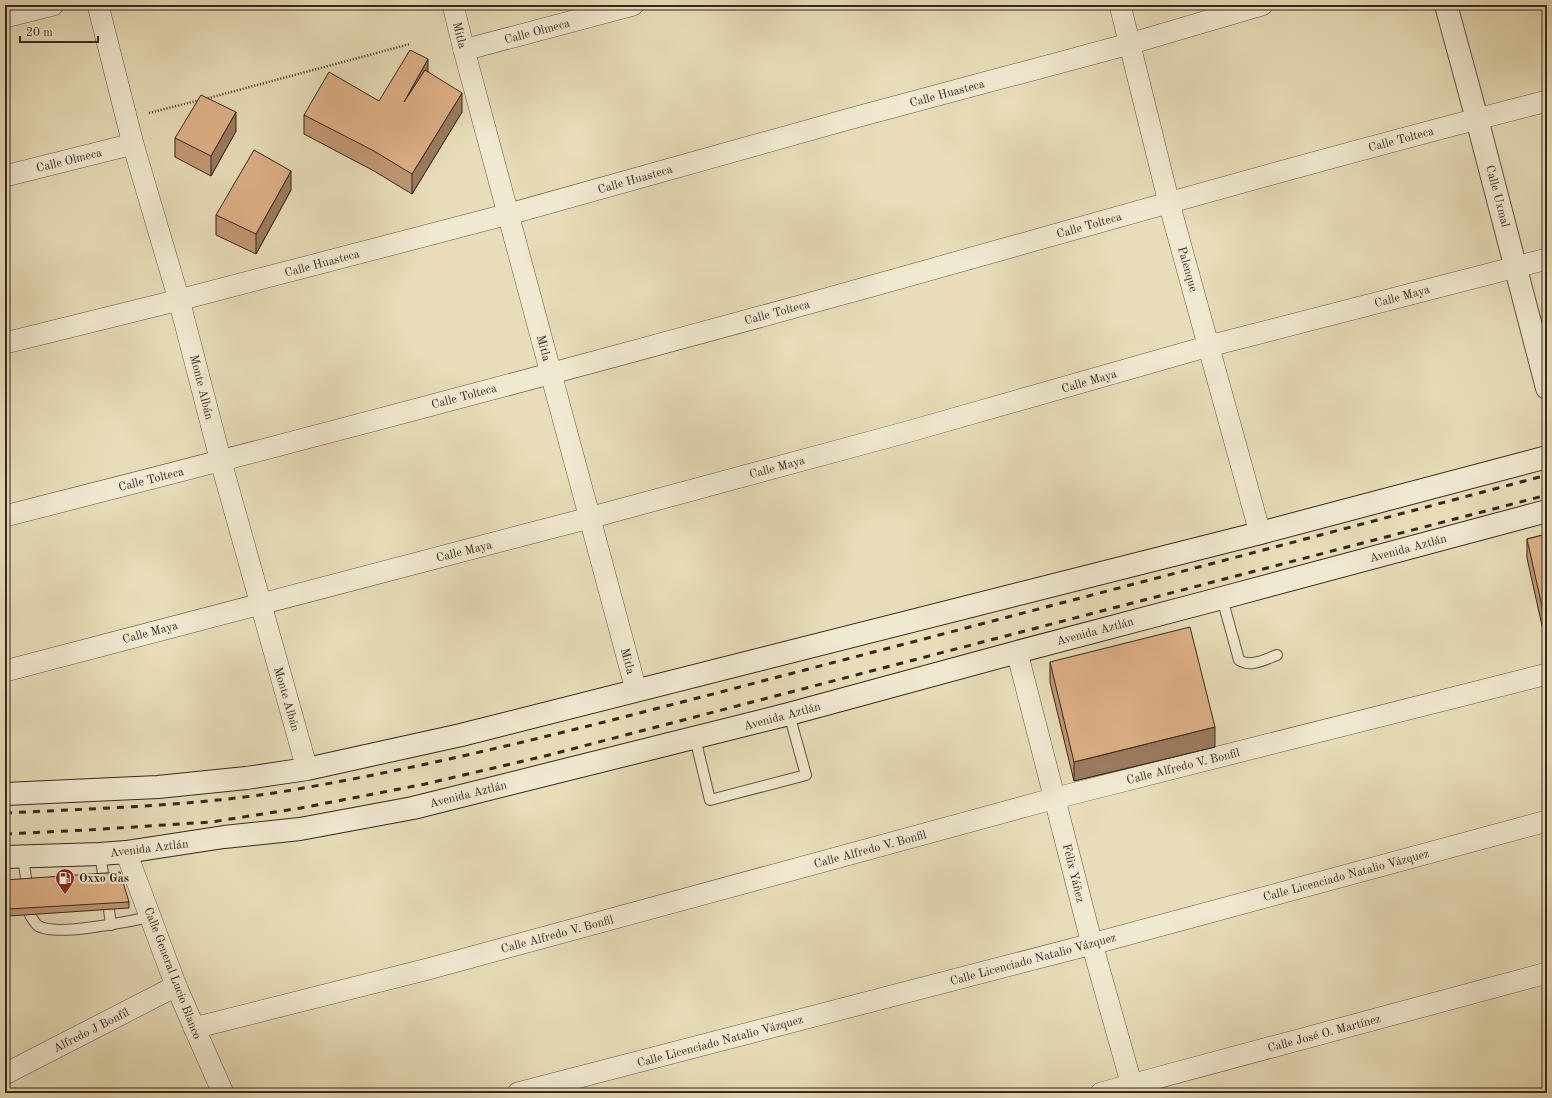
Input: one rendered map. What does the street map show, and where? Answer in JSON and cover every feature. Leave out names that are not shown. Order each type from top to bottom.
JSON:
[{"type":"main road","name":"Calle Uxmal","points":[[1446,5],[1547,388]]},
{"type":"main road","points":[[5,794],[158,787],[246,778],[307,769],[461,735],[851,637],[1260,533],[1547,457]]},
{"type":"main road","name":"Avenida Aztlán","points":[[14,857],[126,852],[300,829],[412,808],[789,714],[1547,511]]},
{"type":"street","points":[[5,17],[53,5]]},
{"type":"street","name":"Monte Albán","points":[[98,5],[133,144],[179,300],[221,462],[307,769]]},
{"type":"street","name":"Mitla","points":[[453,5],[636,690]]},
{"type":"street","name":"Calle Olmeca","points":[[464,50],[633,5]]},
{"type":"street","name":"Palenque","points":[[1120,5],[1169,203],[1210,346],[1260,533]]},
{"type":"street","name":"Calle Huasteca","points":[[5,343],[179,300],[509,214],[849,119],[1129,44],[1262,5]]},
{"type":"street","name":"Calle Tolteca","points":[[5,516],[221,462],[1547,101]]},
{"type":"street","name":"Calle Olmeca","points":[[5,176],[133,144]]},
{"type":"street","name":"Calle Maya","points":[[5,671],[589,518],[915,430],[1210,346],[1547,259]]},
{"type":"street","name":"Félix Yáñez","points":[[1018,652],[1092,944],[1133,1089]]},
{"type":"street","name":"Calle Alfredo V. Bonfil","points":[[194,1028],[436,967],[1056,798],[1547,674]]},
{"type":"street","name":"Calle Licenciado Natalio Vázquez","points":[[518,1093],[1092,944],[1547,821]]},
{"type":"street","name":"Calle General Lucio Blanco","points":[[126,852],[176,986],[223,1093]]},
{"type":"street","name":"Calle José O. Martínez","points":[[1101,1093],[1133,1089],[1547,973]]},
{"type":"street","name":"Alfredo J Bonfíl","points":[[5,1074],[176,986]]},
{"type":"lane","points":[[1222,598],[1239,660],[1248,664],[1277,655]]},
{"type":"lane","points":[[695,738],[710,800],[806,775],[789,714]]},
{"type":"lane","points":[[100,854],[104,880]]},
{"type":"lane","points":[[14,857],[27,885]]},
{"type":"lane","points":[[109,910],[111,925]]},
{"type":"lane","points":[[30,914],[37,925],[50,930],[111,925],[151,917]]},
{"type":"path","points":[[127,119],[410,44]]},
{"type":"building","points":[[410,50],[428,59],[404,102],[425,70],[462,93],[412,174],[374,151],[304,115],[329,72],[379,101]]},
{"type":"building","points":[[201,95],[236,112],[211,156],[175,138]]},
{"type":"building","points":[[254,150],[291,171],[256,234],[216,215]]},
{"type":"building","points":[[1547,534],[1547,629],[1527,539]]},
{"type":"building","points":[[1190,627],[1215,727],[1074,762],[1050,662]]},
{"type":"building","name":"Oxxo Gas","points":[[120,872],[129,902],[9,909],[5,896],[5,880]]},
{"type":"railway","points":[[5,813],[152,806],[262,795],[436,762],[574,730],[1547,475]]},
{"type":"railway","points":[[5,834],[211,822],[301,808],[425,784],[545,756],[1547,495]]},
{"type":"place","name":"Oxxo Gas","points":[[65,895]]}]
